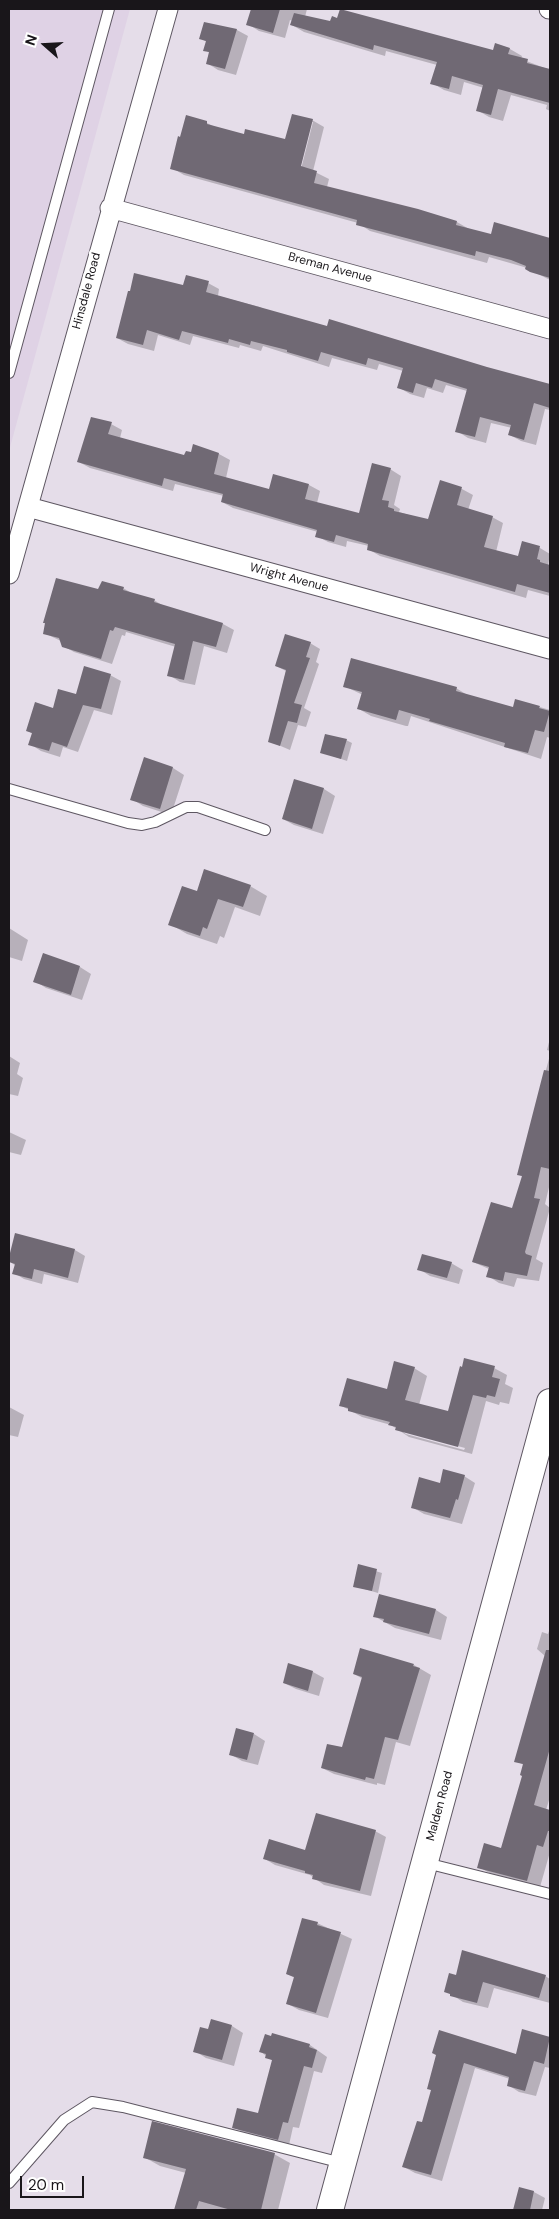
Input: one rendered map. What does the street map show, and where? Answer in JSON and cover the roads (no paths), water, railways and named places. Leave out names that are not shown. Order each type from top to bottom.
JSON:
[{"type":"street","name":"Hinsdale Road","points":[[9,574],[110,208],[168,9]]},
{"type":"street","name":"Breman Avenue","points":[[110,208],[550,329]]},
{"type":"street","name":"Wright Avenue","points":[[28,507],[550,649]]},
{"type":"street","name":"Malden Road","points":[[330,2210],[550,1402]]},
{"type":"lane","points":[[9,374],[109,9]]},
{"type":"lane","points":[[9,790],[128,823],[142,825],[155,822],[186,807],[198,807],[265,830]]},
{"type":"lane","points":[[425,1863],[550,1894]]},
{"type":"lane","points":[[9,2182],[64,2120],[92,2102],[123,2107],[343,2163]]}]
